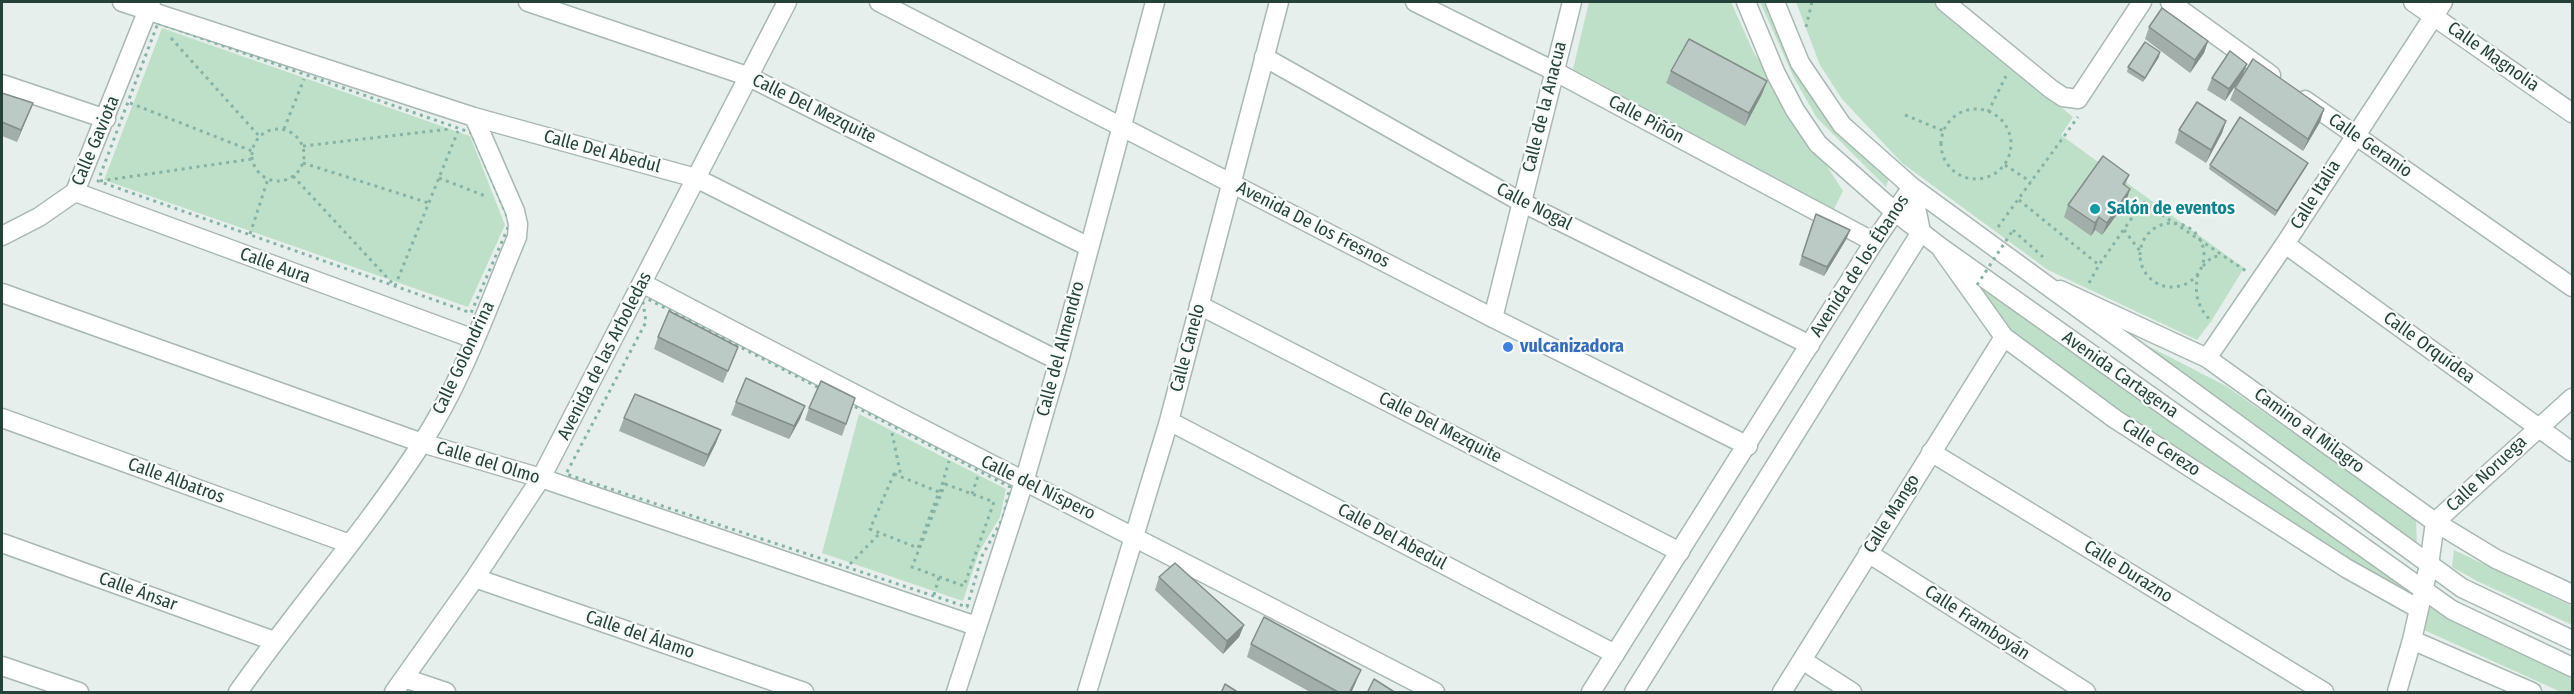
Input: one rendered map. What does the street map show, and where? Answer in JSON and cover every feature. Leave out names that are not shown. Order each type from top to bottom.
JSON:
[{"type":"street","name":"Calle Del Abedul","points":[[122,2],[467,123],[696,178],[1059,361]]},
{"type":"street","name":"Calle Del Mezquite","points":[[528,2],[747,76],[1089,247]]},
{"type":"street","name":"Avenida de las Arboledas","points":[[399,685],[475,578],[541,478],[787,2]]},
{"type":"street","name":"Avenida De los Fresnos","points":[[879,2],[1493,318],[1748,446]]},
{"type":"street","name":"Calle del Almendro","points":[[956,693],[1024,482],[1059,361],[1153,2]]},
{"type":"street","name":"Calle Canelo","points":[[1087,693],[1136,537],[1169,421],[1279,2]]},
{"type":"street","name":"Calle Piñón","points":[[1415,2],[1554,71],[1874,242]]},
{"type":"street","name":"Calle de la Anacua","points":[[1493,318],[1572,2]]},
{"type":"street","name":"Avenida Cartagena","points":[[1746,2],[1776,74],[1795,110],[1818,144],[1894,211],[1939,246],[2452,610],[2572,667]]},
{"type":"street","name":"Avenida Cartagena","points":[[1775,2],[1800,63],[1842,125],[1912,187],[2038,273],[2462,588],[2572,640]]},
{"type":"street","points":[[1945,2],[2051,89],[2078,108],[2142,2]]},
{"type":"street","name":"Calle Geranio","points":[[2170,2],[2354,135],[2572,287]]},
{"type":"street","name":"Calle Magnolia","points":[[2413,2],[2438,9],[2572,113]]},
{"type":"street","name":"Calle Italia","points":[[2207,358],[2285,244],[2438,9]]},
{"type":"street","name":"Calle Gaviota","points":[[2,236],[39,217],[75,192],[152,12]]},
{"type":"street","name":"Calle Nogal","points":[[1264,57],[1521,202],[1809,345]]},
{"type":"street","points":[[2,84],[106,119]]},
{"type":"street","name":"Calle Golondrina","points":[[238,693],[274,641],[350,544],[422,443],[449,395],[517,237],[518,224],[467,123]]},
{"type":"street","name":"Avenida de los Ébanos","points":[[1591,693],[1874,242],[1912,187]]},
{"type":"street","name":"Avenida de los Ébanos","points":[[1634,693],[1921,232],[1912,187]]},
{"type":"street","name":"Calle Aura","points":[[75,192],[474,339]]},
{"type":"street","name":"Calle Orquídea","points":[[2285,244],[2572,452]]},
{"type":"street","name":"Calle Cerezo","points":[[1939,246],[2004,337],[2115,419],[2346,568],[2419,609]]},
{"type":"street","name":"Camino al Milagro","points":[[2038,273],[2207,358],[2435,522],[2496,560],[2572,594]]},
{"type":"street","name":"Calle del Níspero","points":[[642,283],[1435,693]]},
{"type":"street","name":"Calle del Olmo","points":[[2,293],[422,443],[541,478],[976,626]]},
{"type":"street","name":"Calle Del Mezquite","points":[[1199,304],[1680,552]]},
{"type":"street","name":"Calle Mango","points":[[1782,693],[2004,337]]},
{"type":"street","name":"Calle Noruega","points":[[2397,693],[2429,565],[2435,522],[2572,398]]},
{"type":"street","name":"Calle Albatros","points":[[2,418],[350,544]]},
{"type":"street","name":"Calle Del Abedul","points":[[1169,421],[1615,654]]},
{"type":"street","name":"Calle Durazno","points":[[1931,452],[2324,693]]},
{"type":"street","name":"Calle Ánsar","points":[[2,543],[274,641]]},
{"type":"street","name":"Calle Framboyán","points":[[1868,553],[2086,693]]},
{"type":"street","name":"Calle del Álamo","points":[[475,578],[804,693]]},
{"type":"street","points":[[2412,640],[2532,693]]},
{"type":"street","points":[[1802,660],[1852,693]]},
{"type":"street","points":[[2,666],[79,693]]},
{"type":"street","points":[[399,685],[446,693]]},
{"type":"path","points":[[1804,31],[1812,2]]},
{"type":"path","points":[[152,12],[162,28]]},
{"type":"path","points":[[98,181],[471,313],[510,223],[467,123],[306,75],[152,12]]},
{"type":"path","points":[[98,181],[128,102],[152,12]]},
{"type":"path","points":[[170,36],[260,136]]},
{"type":"path","points":[[1988,112],[2007,72]]},
{"type":"path","points":[[284,129],[306,75]]},
{"type":"path","points":[[128,102],[252,151]]},
{"type":"path","points":[[1993,233],[2031,182],[2078,108]]},
{"type":"path","points":[[1970,110],[1988,112],[1996,116],[2008,130],[2011,148],[2004,165],[1997,172],[1979,179],[1960,176],[1951,170],[1941,153],[1944,131],[1953,117],[1961,112],[1970,110]]},
{"type":"path","points":[[1905,115],[1944,131]]},
{"type":"path","points":[[303,146],[467,123]]},
{"type":"path","points":[[395,286],[439,178],[467,123]]},
{"type":"path","points":[[284,129],[292,133],[303,146],[303,163],[293,176],[285,180],[268,179],[255,168],[252,151],[260,136],[267,131],[284,129]]},
{"type":"path","points":[[98,181],[252,159]]},
{"type":"path","points":[[303,163],[429,203]]},
{"type":"path","points":[[2004,165],[2031,182]]},
{"type":"path","points":[[293,176],[395,286]]},
{"type":"path","points":[[439,178],[502,202]]},
{"type":"path","points":[[250,235],[268,179]]},
{"type":"path","points":[[2018,200],[2099,265]]},
{"type":"path","points":[[2085,290],[2099,265],[2143,202],[2246,272]]},
{"type":"path","points":[[2175,223],[2156,227],[2148,233],[2140,251],[2145,272],[2152,280],[2173,287],[2184,284],[2212,257],[2221,255]]},
{"type":"path","points":[[1977,285],[2013,230],[2043,258],[2038,273]]},
{"type":"path","points":[[2124,230],[2140,251]]},
{"type":"path","points":[[2201,243],[2203,263],[2194,293],[2204,314],[2225,332]]},
{"type":"path","points":[[642,296],[890,425],[1010,487],[1003,518],[982,556],[967,608],[566,474],[645,322],[642,296]]},
{"type":"path","points":[[890,425],[901,477]]},
{"type":"path","points":[[939,492],[894,474],[870,529],[918,548],[939,492],[951,456]]},
{"type":"path","points":[[972,494],[980,472]]},
{"type":"path","points":[[945,484],[994,502],[964,586],[939,577],[912,567],[945,484]]},
{"type":"path","points":[[846,567],[880,533]]},
{"type":"path","points":[[934,597],[939,577]]},
{"type":"green space","points":[[1589,2],[1731,2],[1753,51],[1843,191],[1834,209],[1573,69]]},
{"type":"green space","points":[[1760,2],[1770,2],[1798,66],[1889,178],[1886,187],[1817,118],[1794,78]]},
{"type":"green space","points":[[1796,2],[1934,2],[2073,117],[2061,135],[2244,268],[2197,340],[2048,270],[1902,163],[1842,99],[1820,65]]},
{"type":"green space","points":[[162,28],[470,136],[505,225],[468,307],[104,180]]},
{"type":"green space","points":[[1964,272],[2411,590],[2409,595],[2350,565],[2118,414],[2008,329]]},
{"type":"green space","points":[[2117,330],[2226,386],[2416,518],[2417,549]]},
{"type":"green space","points":[[859,414],[1006,489],[1000,517],[979,552],[963,601],[822,553]]},
{"type":"green space","points":[[2454,550],[2572,606],[2572,625],[2452,567]]},
{"type":"green space","points":[[2429,607],[2572,674],[2572,692],[2561,692],[2424,630]]},
{"type":"building","points":[[2162,8],[2208,41],[2195,60],[2149,27]]},
{"type":"building","points":[[1689,39],[1767,81],[1749,113],[1671,71]]},
{"type":"building","points":[[2145,42],[2160,52],[2145,78],[2128,67]]},
{"type":"building","points":[[2230,51],[2247,64],[2229,89],[2212,78]]},
{"type":"building","points":[[2253,59],[2324,109],[2308,139],[2235,88]]},
{"type":"building","points":[[2,93],[33,103],[21,130],[2,122]]},
{"type":"building","points":[[2197,102],[2226,121],[2211,150],[2179,130]]},
{"type":"building","points":[[2240,117],[2308,163],[2277,211],[2210,165]]},
{"type":"building","name":"Salón de eventos","points":[[2103,156],[2129,175],[2123,184],[2130,189],[2107,223],[2099,217],[2095,223],[2068,205]]},
{"type":"building","points":[[1816,214],[1850,230],[1827,267],[1802,256]]},
{"type":"building","points":[[669,311],[738,347],[728,371],[658,337]]},
{"type":"building","points":[[746,378],[805,406],[794,426],[736,402]]},
{"type":"building","points":[[821,381],[855,398],[846,424],[809,408]]},
{"type":"building","points":[[635,394],[721,430],[708,455],[624,418]]},
{"type":"building","points":[[1175,563],[1244,625],[1227,641],[1159,577]]},
{"type":"building","points":[[1264,617],[1361,670],[1349,693],[1340,693],[1251,644]]},
{"type":"building","points":[[1374,679],[1396,693],[1367,693]]},
{"type":"building","points":[[1225,684],[1239,693],[1221,693]]},
{"type":"place","name":"Salón de eventos","points":[[2095,209]]},
{"type":"place","name":"vulcanizadora","points":[[1508,347]]}]
